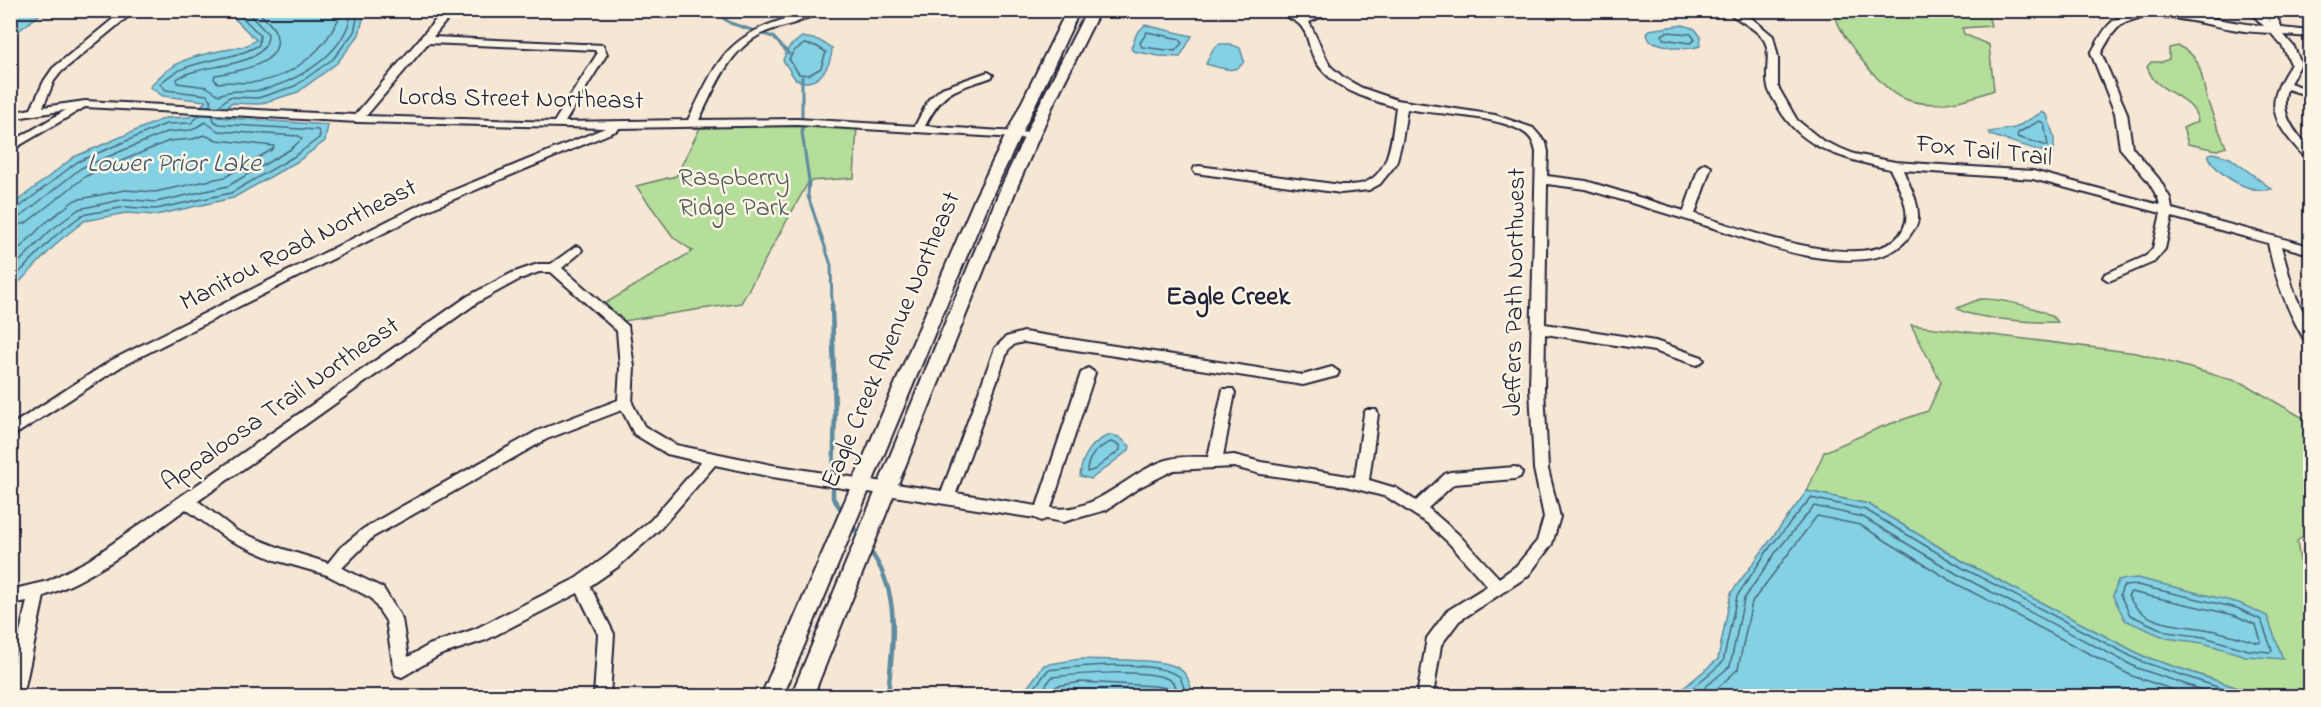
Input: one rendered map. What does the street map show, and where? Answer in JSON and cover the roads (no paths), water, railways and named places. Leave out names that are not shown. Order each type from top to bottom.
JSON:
[{"type":"main road","name":"Eagle Creek Avenue Northeast","points":[[772,696],[1012,134],[1074,10]]},
{"type":"main road","name":"Eagle Creek Avenue Northeast","points":[[802,696],[1032,136],[1085,19],[1094,10]]},
{"type":"street","points":[[36,111],[49,81],[57,70],[131,10]]},
{"type":"street","points":[[358,119],[450,10]]},
{"type":"street","points":[[691,124],[728,56],[750,36],[815,10]]},
{"type":"street","points":[[1280,10],[1303,21],[1333,10]]},
{"type":"street","name":"Fox Tail Trail","points":[[1730,10],[1745,18],[1769,38],[1773,57],[1773,87],[1792,122],[1819,143],[1851,157],[1896,166],[2032,175],[2310,250]]},
{"type":"street","points":[[2253,10],[2262,21],[2278,31],[2292,50],[2296,64],[2279,98],[2282,117],[2288,130],[2310,155]]},
{"type":"street","points":[[2268,10],[2276,22],[2278,31]]},
{"type":"street","points":[[2109,277],[2150,259],[2159,249],[2167,212],[2164,198],[2153,179],[2126,148],[2121,113],[2096,53],[2114,25],[2131,16],[2145,14],[2182,17],[2225,26],[2310,34]]},
{"type":"street","name":"Jeffers Path Northwest","points":[[1303,21],[1312,34],[1325,67],[1348,86],[1402,105],[1511,121],[1529,130],[1538,139],[1542,152],[1537,388],[1541,469],[1552,517],[1544,544],[1522,572],[1453,616],[1433,643],[1425,696]]},
{"type":"street","points":[[426,40],[599,47],[602,54],[557,125]]},
{"type":"street","points":[[919,128],[933,101],[946,90],[988,75]]},
{"type":"street","points":[[2284,85],[2310,93]]},
{"type":"street","points":[[10,148],[85,104]]},
{"type":"street","name":"Lords Street Northeast","points":[[10,116],[85,104],[358,119],[557,125],[797,122],[1032,136]]},
{"type":"street","points":[[1198,170],[1341,189],[1365,187],[1382,178],[1391,165],[1402,105]]},
{"type":"street","name":"Manitou Road Northeast","points":[[10,433],[117,363],[429,205],[622,125]]},
{"type":"street","points":[[1541,178],[1586,185],[1808,252],[1844,256],[1877,253],[1901,240],[1912,221],[1909,202],[1896,166]]},
{"type":"street","points":[[1688,217],[1705,167]]},
{"type":"street","points":[[2274,242],[2279,273],[2287,297],[2310,338]]},
{"type":"street","name":"Appaloosa Trail Northeast","points":[[10,597],[36,594],[67,581],[95,565],[473,299],[516,276],[538,268],[554,268],[576,250]]},
{"type":"street","points":[[554,268],[623,329],[627,367],[625,403],[639,430],[672,450],[711,460],[887,490],[1063,516],[1101,506],[1135,483],[1172,464],[1234,461],[1261,468],[1332,478],[1391,492],[1418,507],[1453,538],[1498,587]]},
{"type":"street","points":[[1538,328],[1655,346],[1697,360]]},
{"type":"street","points":[[947,498],[1002,348],[1011,340],[1024,337],[1303,380],[1332,372]]},
{"type":"street","points":[[1041,514],[1088,373]]},
{"type":"street","points":[[1214,462],[1228,393]]},
{"type":"street","points":[[331,570],[345,553],[368,534],[404,512],[542,435],[625,403]]},
{"type":"street","points":[[1360,484],[1371,414]]},
{"type":"street","points":[[187,501],[232,535],[280,555],[331,570],[377,593],[394,619],[402,670],[435,650],[480,635],[581,584],[613,561],[656,524],[711,460]]},
{"type":"street","points":[[1418,507],[1450,478],[1515,473]]},
{"type":"street","points":[[581,584],[606,634],[602,696]]},
{"type":"street","points":[[17,687],[36,594]]},
{"type":"water","points":[[11,10],[44,10],[44,11],[11,37]]},
{"type":"water","name":"Lower Prior Lake","points":[[227,11],[365,11],[359,35],[337,63],[298,92],[259,104],[231,103],[217,117],[328,125],[325,141],[298,161],[233,198],[156,215],[126,213],[84,221],[59,241],[11,291],[11,206],[74,157],[165,118],[189,117],[206,101],[163,96],[150,87],[166,71],[183,61],[248,45],[256,40]]},
{"type":"water","points":[[1145,25],[1192,36],[1180,57],[1133,51],[1131,48],[1137,33]]},
{"type":"water","points":[[1683,25],[1695,29],[1701,37],[1700,46],[1681,48],[1669,46],[1650,41],[1647,35],[1649,30]]},
{"type":"water","points":[[802,37],[818,40],[832,48],[829,62],[821,75],[816,79],[803,82],[795,79],[783,60],[789,47]]},
{"type":"water","points":[[1219,44],[1230,44],[1240,48],[1244,61],[1241,66],[1227,69],[1206,64],[1213,49]]},
{"type":"water","points":[[2042,112],[2047,115],[2054,137],[2054,155],[1990,135],[1989,132],[2015,128]]},
{"type":"water","points":[[2213,153],[2230,158],[2272,189],[2254,189],[2235,182],[2212,163],[2208,155]]},
{"type":"water","points":[[1111,435],[1119,437],[1130,446],[1129,450],[1091,479],[1080,476],[1085,456],[1093,445]]},
{"type":"water","points":[[1807,491],[1868,504],[1964,562],[2143,656],[2262,696],[1674,696],[1718,659],[1731,593]]},
{"type":"water","points":[[2137,578],[2239,603],[2267,616],[2283,659],[2246,656],[2203,643],[2166,638],[2125,620],[2113,596],[2118,580]]},
{"type":"water","points":[[1080,659],[1145,661],[1170,665],[1185,674],[1193,696],[1021,696],[1044,665]]},
{"type":"waterway","points":[[713,10],[730,23],[773,37],[789,54]]},
{"type":"waterway","points":[[802,77],[802,132],[809,181],[808,196],[831,265],[832,307]]},
{"type":"waterway","points":[[832,305],[835,414],[833,477]]},
{"type":"waterway","points":[[833,484],[833,498],[843,512]]},
{"type":"waterway","points":[[851,523],[860,537]]},
{"type":"waterway","points":[[868,548],[879,565],[891,601],[893,638],[888,696]]},
{"type":"district","name":"Eagle Creek","points":[[1228,297]]},
{"type":"park label","name":"Raspberry Ridge Park","points":[[734,194]]}]
